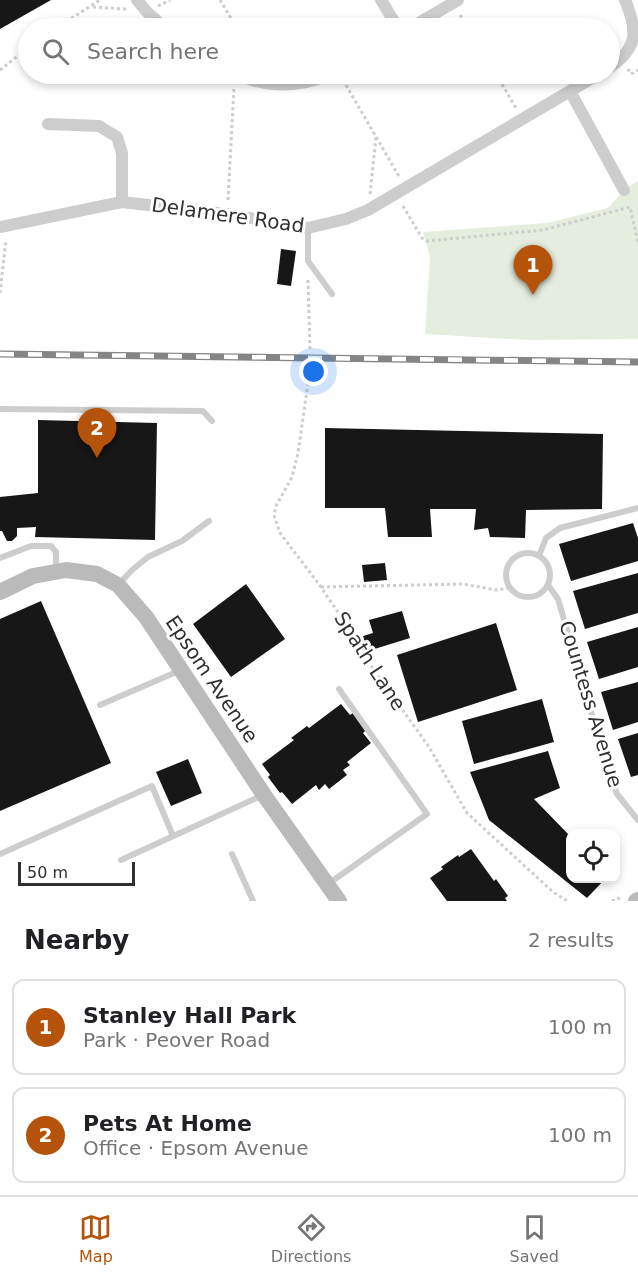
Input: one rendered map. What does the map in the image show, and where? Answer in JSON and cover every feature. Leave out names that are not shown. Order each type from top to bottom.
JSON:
[{"type":"street","points":[[381,0],[392,18]]},
{"type":"street","points":[[427,18],[458,0]]},
{"type":"street","points":[[137,1],[155,18]]},
{"type":"street","points":[[620,59],[630,51],[634,43],[635,20],[631,4]]},
{"type":"street","points":[[269,84],[295,84]]},
{"type":"street","name":"Delamere Road","points":[[4,226],[122,202],[227,214],[308,228],[346,219],[368,210],[582,84]]},
{"type":"street","points":[[570,91],[624,190]]},
{"type":"street","points":[[48,124],[99,126],[117,137],[122,153],[122,202]]},
{"type":"street","name":"Epsom Avenue","points":[[0,592],[33,576],[66,570],[97,573],[118,585],[146,617],[264,795],[339,901]]},
{"type":"lane","points":[[308,228],[308,261],[332,294]]},
{"type":"lane","points":[[0,410],[203,411],[212,421]]},
{"type":"lane","points":[[539,556],[546,537],[560,528],[638,508]]},
{"type":"lane","points":[[118,585],[148,557],[182,541],[209,520]]},
{"type":"lane","points":[[0,558],[31,546],[51,546],[56,552],[56,572]]},
{"type":"lane","points":[[524,554],[539,556],[544,560],[550,572],[548,585],[537,596],[530,597],[515,593],[510,588],[506,574],[512,560],[524,554]]},
{"type":"lane","name":"Countess Avenue","points":[[548,585],[558,599],[610,776],[617,794],[638,820]]},
{"type":"lane","points":[[100,705],[181,670]]},
{"type":"lane","points":[[327,884],[427,814],[339,689]]},
{"type":"lane","points":[[0,854],[152,786],[173,836]]},
{"type":"lane","points":[[121,860],[264,795]]},
{"type":"lane","points":[[232,854],[253,901]]},
{"type":"path","points":[[72,18],[100,0]]},
{"type":"path","points":[[220,0],[231,18]]},
{"type":"path","points":[[91,6],[125,9],[137,1]]},
{"type":"path","points":[[0,70],[18,56]]},
{"type":"path","points":[[227,214],[237,84]]},
{"type":"path","points":[[344,84],[376,136],[422,238],[428,241],[543,230],[630,207],[638,242]]},
{"type":"path","points":[[502,84],[523,119]]},
{"type":"path","points":[[368,210],[376,136]]},
{"type":"path","points":[[0,293],[4,226]]},
{"type":"path","points":[[308,261],[310,349]]},
{"type":"path","name":"Spath Lane","points":[[308,382],[298,453],[292,477],[276,506],[274,515],[279,533],[321,587],[372,667],[429,747],[467,813],[554,892],[567,901]]},
{"type":"path","points":[[321,587],[463,584],[496,590],[510,588]]},
{"type":"path","points":[[612,901],[618,898],[623,901]]},
{"type":"shaded area","points":[[638,181],[638,339],[529,340],[425,334],[430,257],[423,232],[547,223],[608,208],[624,190]]},
{"type":"building","points":[[0,0],[51,0],[18,18],[0,29]]},
{"type":"building","points":[[281,249],[296,251],[291,286],[277,284]]},
{"type":"building","points":[[38,420],[157,423],[155,540],[35,537],[36,527],[17,528],[17,536],[12,541],[7,541],[0,531],[0,497],[38,493]]},
{"type":"building","points":[[325,428],[603,434],[602,509],[526,510],[525,538],[490,537],[488,528],[474,530],[476,509],[430,509],[432,537],[388,537],[385,508],[325,508]]},
{"type":"building","points":[[633,523],[638,538],[638,561],[571,581],[559,544]]},
{"type":"building","points":[[385,563],[387,580],[364,582],[362,565]]},
{"type":"building","points":[[638,573],[638,613],[585,629],[573,591]]},
{"type":"building","points":[[246,584],[285,639],[231,677],[193,624]]},
{"type":"building","points":[[41,601],[111,763],[0,811],[0,619]]},
{"type":"building","points":[[402,611],[410,638],[368,651],[363,636],[373,633],[369,620]]},
{"type":"building","points":[[496,623],[517,690],[418,722],[397,655]]},
{"type":"building","points":[[638,627],[638,667],[599,679],[587,642]]},
{"type":"building","points":[[638,682],[638,722],[613,730],[601,692]]},
{"type":"building","points":[[542,699],[554,742],[474,764],[462,721]]},
{"type":"building","points":[[341,704],[350,715],[353,713],[366,730],[363,733],[371,743],[347,762],[350,765],[343,770],[347,775],[329,789],[325,784],[319,790],[316,785],[292,804],[268,777],[270,775],[262,764],[294,740],[291,738],[307,726],[309,728]]},
{"type":"building","points":[[638,733],[638,775],[631,777],[618,739]]},
{"type":"building","points":[[548,751],[560,788],[534,799],[566,832],[566,881],[489,820],[470,772]]},
{"type":"building","points":[[188,759],[202,793],[171,806],[156,772]]},
{"type":"building","points":[[471,849],[508,896],[505,898],[507,901],[447,901],[430,878],[443,869],[441,867]]},
{"type":"building","points":[[568,883],[601,883],[587,898]]},
{"type":"railway","points":[[0,354],[638,362]]},
{"type":"place","name":"Stanley Hall Park","points":[[533,295]]},
{"type":"place","name":"Pets At Home","points":[[97,458]]}]
